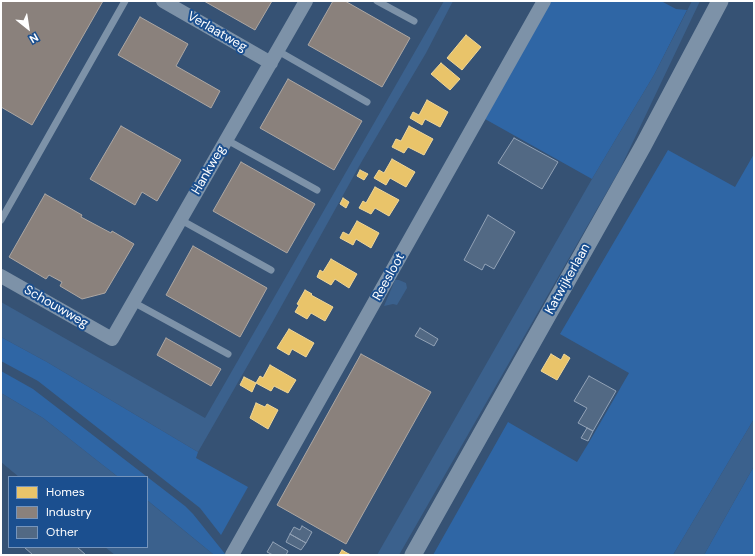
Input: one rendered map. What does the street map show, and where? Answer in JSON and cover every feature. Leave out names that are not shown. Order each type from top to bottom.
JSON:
[{"type":"street","name":"Verlaatweg","points":[[162,1],[275,57]]},
{"type":"street","name":"Hankweg","points":[[112,339],[306,1]]},
{"type":"street","name":"Katwijkerlaan","points":[[413,555],[643,146],[720,1]]},
{"type":"street","name":"Reesloot","points":[[234,554],[537,3]]},
{"type":"street","name":"Schouwweg","points":[[1,276],[112,339]]},
{"type":"lane","points":[[1,220],[125,1]]},
{"type":"lane","points":[[377,1],[414,22]]},
{"type":"lane","points":[[275,57],[367,102]]},
{"type":"lane","points":[[227,140],[316,190]]},
{"type":"lane","points":[[181,220],[271,270]]},
{"type":"lane","points":[[133,302],[228,354]]},
{"type":"shaded area","points":[[444,1],[453,1],[426,53],[362,161],[198,452],[47,362],[1,337],[1,302],[205,418]]},
{"type":"shaded area","points":[[550,1],[661,1],[676,9],[687,10],[654,75],[592,179],[485,119]]},
{"type":"shaded area","points":[[692,1],[700,1],[620,169],[399,555],[377,555],[592,179],[654,75]]},
{"type":"shaded area","points":[[668,150],[735,187],[754,154],[754,419],[673,555],[433,555],[508,422],[577,462],[588,444],[629,373],[560,334]]},
{"type":"shaded area","points":[[395,280],[406,283],[407,288],[397,305],[393,304],[384,306]]},
{"type":"shaded area","points":[[1,337],[47,362],[198,452],[196,458],[248,487],[221,535],[200,508],[38,381],[1,361]]},
{"type":"shaded area","points":[[1,371],[33,389],[146,476],[117,476],[43,418],[1,393]]},
{"type":"shaded area","points":[[1,393],[43,418],[117,476],[18,476],[1,462]]},
{"type":"shaded area","points":[[754,419],[754,466],[704,555],[673,555]]},
{"type":"shaded area","points":[[754,466],[754,555],[704,555]]},
{"type":"shaded area","points":[[148,478],[185,506],[226,555],[214,555],[148,501]]},
{"type":"shaded area","points":[[148,501],[214,555],[115,555],[106,548],[148,548]]},
{"type":"building: Homes","points":[[466,35],[481,47],[462,70],[447,58]]},
{"type":"building: Homes","points":[[441,63],[460,79],[450,90],[431,74]]},
{"type":"building: Homes","points":[[427,100],[448,112],[440,127],[425,119],[422,125],[410,118],[413,112],[419,115]]},
{"type":"building: Homes","points":[[409,126],[433,139],[424,155],[408,147],[404,153],[392,147],[396,139],[401,141]]},
{"type":"building: Homes","points":[[392,159],[415,172],[406,187],[390,178],[386,185],[374,178],[379,170],[384,173]]},
{"type":"building: Homes","points":[[360,170],[368,174],[364,180],[357,176]]},
{"type":"building: Homes","points":[[375,187],[399,200],[389,216],[375,208],[371,214],[359,208],[363,201],[366,203]]},
{"type":"building: Homes","points":[[343,198],[349,202],[346,208],[340,204]]},
{"type":"building: Homes","points":[[357,221],[379,233],[371,248],[356,239],[353,245],[340,238],[343,232],[349,235]]},
{"type":"building: Homes","points":[[331,259],[357,274],[349,288],[335,279],[331,285],[317,277],[320,270],[323,272]]},
{"type":"building: Homes","points":[[305,290],[333,307],[325,321],[311,313],[307,319],[295,312],[299,305],[297,304]]},
{"type":"building: Homes","points":[[289,329],[314,343],[306,357],[292,349],[289,355],[277,348]]},
{"type":"building: Homes","points":[[551,354],[561,360],[564,354],[570,358],[557,380],[541,371]]},
{"type":"building: Homes","points":[[270,365],[296,380],[288,393],[274,386],[271,391],[256,383],[260,376],[263,378]]},
{"type":"building: Homes","points":[[244,377],[256,383],[252,392],[240,385]]},
{"type":"building: Homes","points":[[256,403],[265,407],[267,404],[278,410],[268,429],[250,418]]},
{"type":"building: Homes","points":[[342,550],[347,553],[351,555],[339,555]]},
{"type":"building: Industry","points":[[1,1],[103,1],[32,125],[1,107]]},
{"type":"building: Industry","points":[[204,1],[272,1],[255,30]]},
{"type":"building: Industry","points":[[333,1],[345,1],[410,38],[382,87],[308,45]]},
{"type":"building: Industry","points":[[140,17],[188,44],[176,66],[220,91],[211,108],[118,55]]},
{"type":"building: Industry","points":[[288,79],[362,121],[334,170],[260,128]]},
{"type":"building: Industry","points":[[121,126],[181,160],[157,201],[142,192],[135,205],[90,179]]},
{"type":"building: Industry","points":[[241,162],[315,204],[287,253],[213,211]]},
{"type":"building: Industry","points":[[45,194],[82,215],[81,217],[111,233],[112,231],[134,244],[105,293],[82,299],[60,286],[62,282],[49,275],[46,279],[9,257]]},
{"type":"building: Industry","points":[[193,246],[267,288],[240,337],[166,295]]},
{"type":"building: Industry","points":[[166,338],[221,369],[211,386],[157,355]]},
{"type":"building: Industry","points":[[361,354],[431,392],[346,544],[277,505]]},
{"type":"building: Other","points":[[514,138],[558,162],[542,189],[498,163]]},
{"type":"building: Other","points":[[488,215],[515,232],[494,269],[485,264],[482,270],[464,260]]},
{"type":"building: Other","points":[[420,328],[438,339],[434,346],[415,336]]},
{"type":"building: Other","points":[[589,376],[616,391],[593,431],[578,423],[587,408],[574,401]]},
{"type":"building: Other","points":[[587,428],[593,431],[588,441],[581,438]]},
{"type":"building: Other","points":[[302,526],[312,532],[306,543],[290,534],[294,527],[300,530]]},
{"type":"building: Other","points":[[290,534],[306,543],[301,550],[286,542]]},
{"type":"building: Other","points":[[273,542],[288,551],[286,555],[273,555],[267,552]]},
{"type":"building: Other","points":[[25,548],[78,548],[86,555],[33,555]]}]
